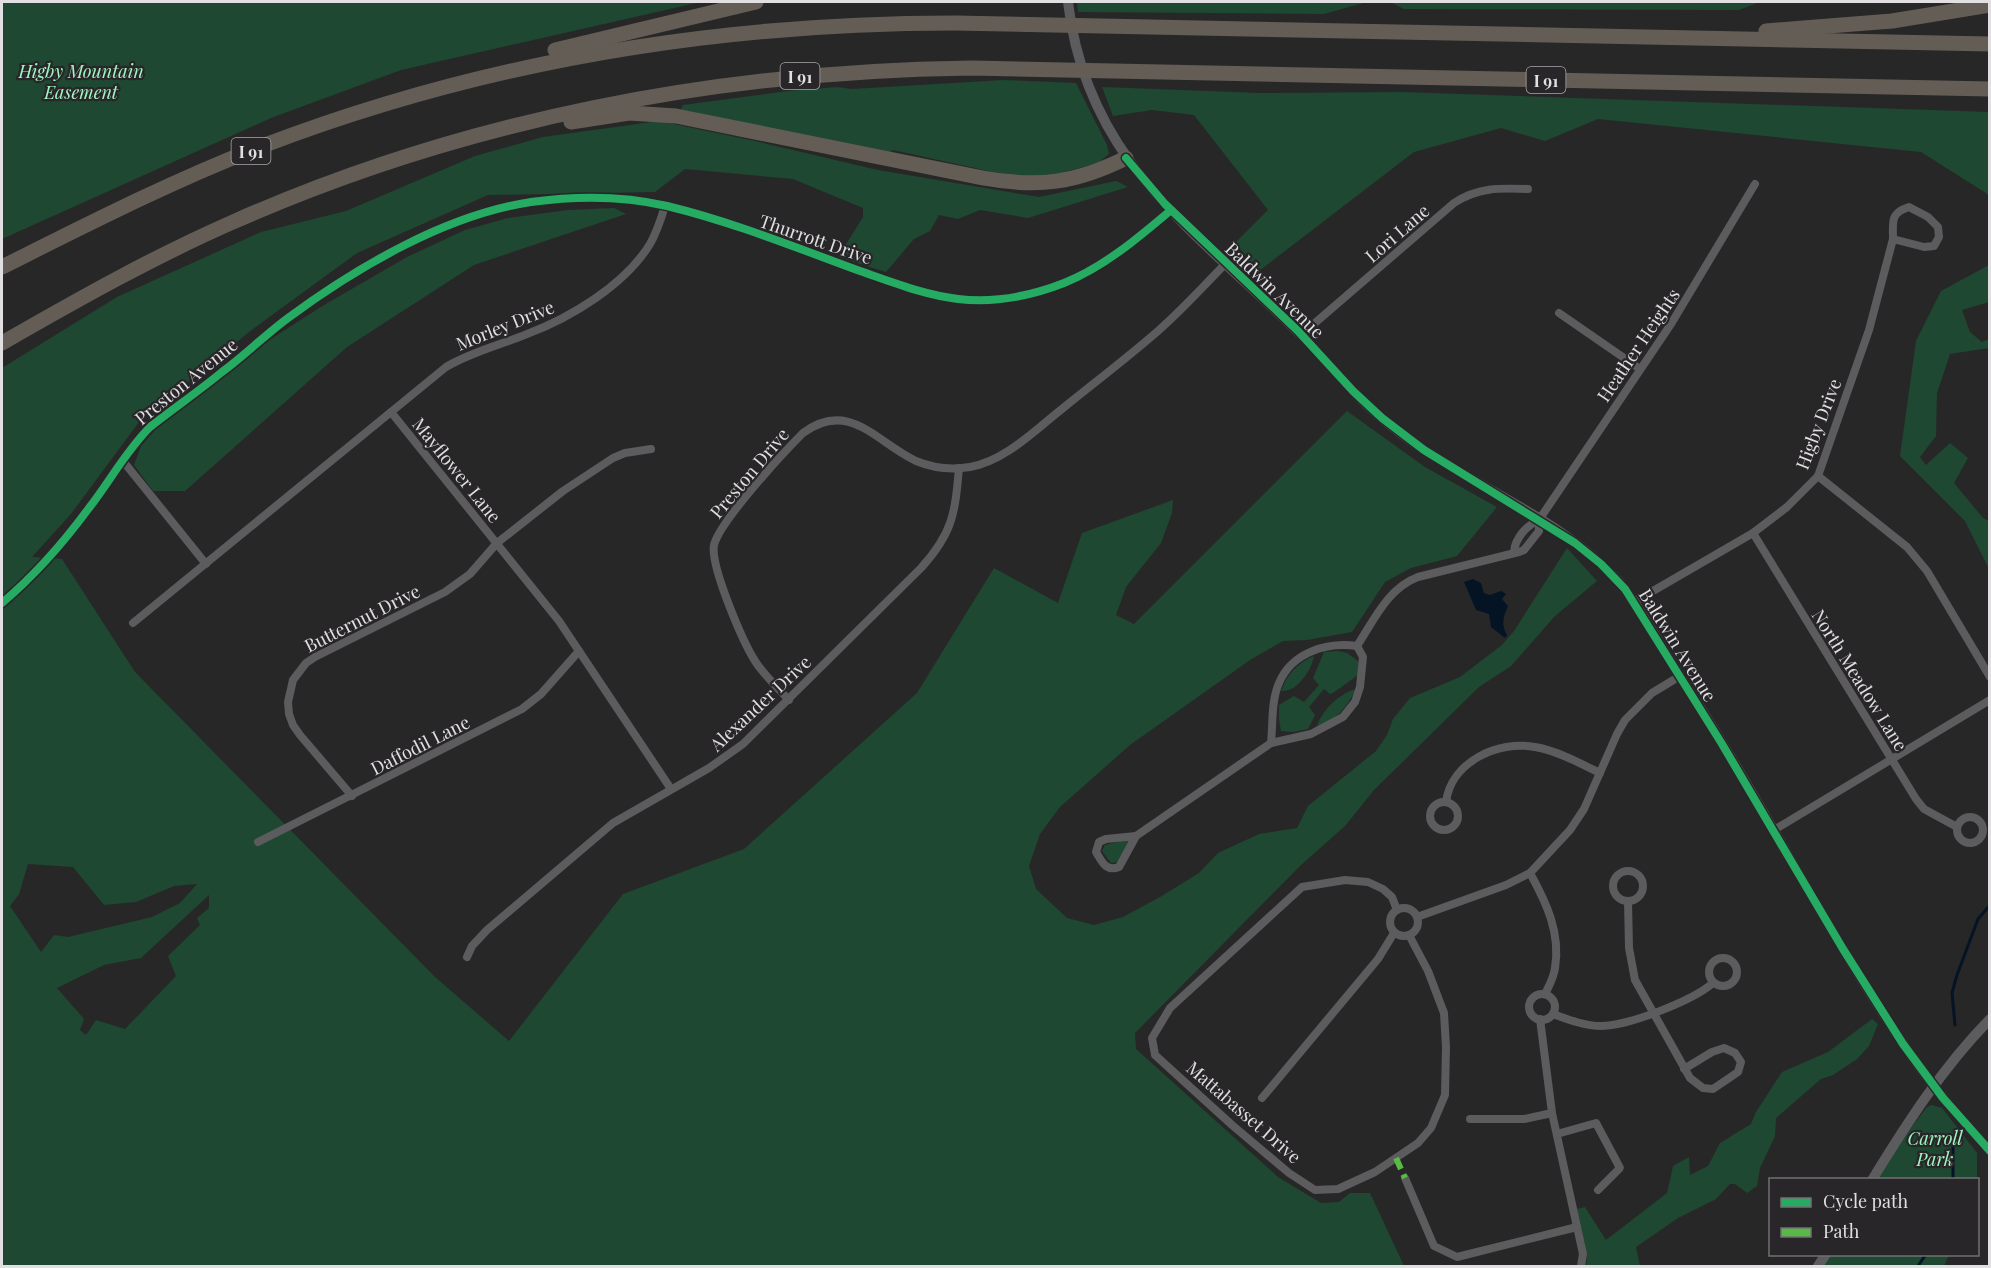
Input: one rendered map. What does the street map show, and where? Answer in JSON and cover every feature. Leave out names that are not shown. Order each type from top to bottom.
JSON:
[{"type":"highway","points":[[511,69],[528,58],[542,53],[756,2]]},
{"type":"highway","points":[[1746,39],[1773,30],[1892,21],[1949,14],[1989,5]]},
{"type":"highway","name":"I 91","points":[[2,267],[159,189],[263,146],[406,97],[511,69],[652,43],[767,30],[882,23],[1989,44]]},
{"type":"highway","name":"I 91","points":[[2,344],[145,264],[250,214],[402,158],[538,120],[651,96],[791,77],[937,69],[1066,70],[1989,89]]},
{"type":"highway","points":[[538,120],[565,123],[629,113],[676,116],[1022,184],[1047,184],[1069,180],[1126,158]]},
{"type":"street","name":"Baldwin Avenue","points":[[1068,2],[1074,41],[1087,85],[1104,122],[1126,158],[1150,188],[1301,335],[1360,399],[1430,454],[1539,520],[1593,557],[1618,581],[1634,602],[1680,676],[1843,949],[1903,1044],[1933,1086],[1989,1151]]},
{"type":"street","name":"Heather Heights","points":[[1539,520],[1691,294],[1755,184]]},
{"type":"street","name":"Lori Lane","points":[[1301,335],[1467,195],[1494,188],[1528,189]]},
{"type":"street","name":"Thurrott Drive","points":[[432,232],[483,213],[533,202],[603,199],[637,201],[664,206],[727,224],[914,289],[959,299],[980,300],[1025,295],[1064,284],[1083,275],[1118,252],[1171,210]]},
{"type":"street","name":"Morley Drive","points":[[392,412],[457,360],[550,325],[592,300],[626,272],[649,247],[664,206]]},
{"type":"street","name":"Higby Drive","points":[[1634,602],[1753,533],[1787,507],[1818,476],[1869,330],[1893,239],[1893,218],[1899,210],[1909,207],[1928,217],[1938,227],[1940,237],[1934,246],[1924,247],[1893,239]]},
{"type":"street","name":"Preston Avenue","points":[[2,603],[76,525],[131,448],[150,427],[312,301],[387,255],[432,232]]},
{"type":"street","name":"Preston Drive","points":[[789,700],[755,662],[718,576],[713,555],[715,544],[725,522],[794,442],[814,424],[826,420],[840,420],[854,423],[918,462],[937,467],[959,468],[987,462],[1011,448],[1158,331],[1226,263]]},
{"type":"street","points":[[1559,313],[1640,369]]},
{"type":"street","name":"Mayflower Lane","points":[[133,623],[392,412],[539,594],[671,789]]},
{"type":"street","name":"Butternut Drive","points":[[352,796],[293,725],[288,702],[293,680],[306,663],[458,584],[497,543],[556,496],[613,458],[625,453],[651,449]]},
{"type":"street","points":[[123,461],[206,564]]},
{"type":"street","name":"Alexander Drive","points":[[467,957],[472,946],[487,930],[594,837],[613,823],[725,758],[789,700],[921,568],[940,546],[953,517],[959,468]]},
{"type":"street","points":[[1818,476],[1907,547],[1927,571],[1989,677]]},
{"type":"street","points":[[1514,552],[1515,544],[1527,527],[1539,520]]},
{"type":"street","points":[[1358,646],[1384,603],[1407,582],[1418,577],[1524,550],[1539,531],[1539,520]]},
{"type":"street","name":"North Meadow Lane","points":[[1753,533],[1924,809],[1957,827]]},
{"type":"street","points":[[1271,743],[1275,699],[1279,683],[1293,663],[1306,653],[1318,649],[1358,646]]},
{"type":"street","points":[[1136,836],[1101,840],[1096,852],[1104,865],[1112,869],[1119,867],[1136,836],[1271,743],[1322,729],[1343,717],[1358,693],[1362,680],[1363,657],[1358,646]]},
{"type":"street","name":"Daffodil Lane","points":[[258,842],[522,709],[541,694],[579,651]]},
{"type":"street","points":[[1417,917],[1506,885],[1530,873],[1570,830],[1584,809],[1625,720],[1652,693],[1680,676]]},
{"type":"street","points":[[1774,830],[1989,700]]},
{"type":"street","points":[[1446,802],[1447,790],[1459,772],[1484,754],[1516,745],[1551,750],[1600,773]]},
{"type":"street","points":[[1530,873],[1548,905],[1557,944],[1555,969],[1545,994]]},
{"type":"street","name":"Mattabasset Drive","points":[[1262,1098],[1378,959],[1394,933],[1389,923],[1397,910],[1392,897],[1383,889],[1368,882],[1345,880],[1302,887],[1170,1008],[1152,1038],[1155,1055],[1232,1125],[1289,1173],[1315,1190],[1338,1189],[1365,1176],[1418,1143],[1431,1128],[1445,1095],[1446,1047],[1444,1013],[1428,971],[1409,935]]},
{"type":"street","points":[[1628,901],[1629,948],[1635,980],[1652,1012],[1684,1069],[1690,1078],[1703,1088],[1713,1089],[1738,1072],[1741,1062],[1735,1053],[1724,1048],[1712,1052],[1684,1069]]},
{"type":"street","points":[[1397,910],[1407,908],[1417,917]]},
{"type":"street","points":[[1394,933],[1399,936],[1409,935],[1416,929],[1417,917]]},
{"type":"street","points":[[1553,1014],[1578,1023],[1602,1026],[1630,1021],[1702,992],[1713,983]]},
{"type":"street","points":[[1545,994],[1553,1000],[1555,1010],[1553,1014],[1550,1018],[1540,1019],[1532,1014],[1530,1004],[1536,996],[1545,994]]},
{"type":"street","points":[[1873,1178],[1933,1086],[1989,1018]]},
{"type":"street","points":[[1540,1019],[1552,1113],[1583,1254],[1581,1266]]},
{"type":"street","points":[[1470,1119],[1524,1119],[1552,1113]]},
{"type":"street","points":[[1557,1134],[1596,1123],[1620,1168],[1598,1190]]},
{"type":"street","points":[[1405,1178],[1434,1246],[1456,1257],[1577,1227]]},
{"type":"green space","name":"Higby Mountain Easement","points":[[2,2],[701,2],[401,70],[271,118],[2,239]]},
{"type":"green space","points":[[1077,2],[1367,2],[1324,14],[1078,12]]},
{"type":"green space","points":[[1390,2],[1760,2],[1739,10],[1404,9]]},
{"type":"green space","points":[[1003,80],[1076,83],[1107,145],[1109,154],[1098,163],[1050,176],[1028,177],[680,111],[683,105],[788,91]]},
{"type":"green space","points":[[1102,87],[1259,93],[1402,92],[1989,112],[1989,195],[1921,152],[1598,119],[1545,141],[1501,128],[1414,152],[1259,271],[1235,243],[1268,210],[1194,115],[1152,110],[1113,116]]},
{"type":"green space","points":[[659,121],[878,170],[1039,197],[1116,181],[1128,187],[1028,218],[980,210],[958,219],[939,215],[930,231],[914,239],[886,272],[838,257],[863,217],[863,208],[793,179],[685,169],[655,192],[488,195],[357,253],[249,332],[139,422],[71,514],[32,557],[62,559],[135,672],[435,977],[509,1041],[623,894],[744,849],[917,693],[994,568],[1058,603],[1082,533],[1173,500],[1172,513],[1161,543],[1126,587],[1116,615],[1134,624],[1347,411],[1425,467],[1497,507],[1457,556],[1411,568],[1385,582],[1352,632],[1307,640],[1283,641],[1250,660],[1130,745],[1060,807],[1040,834],[1029,866],[1036,889],[1067,918],[1094,925],[1123,917],[1160,897],[1199,873],[1218,853],[1259,834],[1297,828],[1308,806],[1376,751],[1387,735],[1393,719],[1410,698],[1460,677],[1502,645],[1514,631],[1567,548],[1597,581],[1555,616],[1511,666],[1479,687],[1374,790],[1345,826],[1301,865],[1135,1033],[1136,1049],[1278,1177],[1321,1203],[1339,1202],[1350,1193],[1370,1193],[1404,1266],[2,1266],[2,368],[117,297],[261,232],[346,211],[475,156],[543,137]],"holes":[[[28,864],[73,867],[104,905],[136,902],[174,886],[197,884],[180,903],[152,917],[68,937],[54,935],[41,952],[10,906],[19,894]],[[209,895],[209,908],[197,918],[200,925],[168,956],[176,976],[125,1029],[96,1020],[86,1035],[80,1030],[84,1019],[57,988],[104,965],[141,958]]]},
{"type":"green space","points":[[614,208],[626,214],[474,265],[347,347],[185,491],[153,491],[134,465],[141,446],[155,430],[271,339],[407,257],[465,230],[508,218],[568,210]]},
{"type":"green space","points":[[1989,265],[1989,302],[1962,310],[1970,332],[1982,342],[1989,339],[1989,348],[1950,354],[1937,393],[1936,436],[1920,457],[1926,465],[1950,443],[1968,458],[1954,483],[1983,518],[1989,521],[1989,569],[1965,521],[1900,456],[1916,341],[1941,291]]},
{"type":"green space","points":[[1324,652],[1347,653],[1358,661],[1358,675],[1333,693],[1330,694],[1324,689],[1309,707],[1315,715],[1308,729],[1293,732],[1281,731],[1279,705],[1294,696],[1304,702],[1319,685],[1313,678]]},
{"type":"green space","points":[[1314,656],[1303,679],[1293,688],[1281,691],[1286,679],[1294,670]]},
{"type":"green space","points":[[1356,689],[1341,712],[1317,726],[1332,703]]},
{"type":"green space","points":[[1130,840],[1117,862],[1111,863],[1102,851],[1105,845]]},
{"type":"green space","points":[[1872,1019],[1878,1024],[1869,1046],[1857,1059],[1833,1075],[1821,1079],[1776,1118],[1775,1136],[1760,1168],[1757,1186],[1747,1193],[1735,1184],[1730,1184],[1716,1199],[1678,1218],[1636,1247],[1640,1266],[1586,1266],[1587,1257],[1577,1209],[1585,1207],[1606,1240],[1667,1193],[1673,1166],[1689,1157],[1690,1175],[1708,1166],[1720,1143],[1751,1124],[1756,1112],[1782,1072],[1828,1052]]},
{"type":"green space","name":"Carroll Park","points":[[1932,1105],[1942,1108],[1977,1153],[1977,1178],[1873,1178],[1927,1107]]},
{"type":"green space","points":[[1820,1256],[1949,1256],[1944,1266],[1814,1266]]},
{"type":"water","points":[[1473,579],[1481,583],[1484,593],[1490,595],[1501,591],[1506,594],[1502,599],[1508,606],[1503,621],[1507,635],[1505,638],[1491,627],[1489,614],[1476,610],[1464,582]]},
{"type":"waterway","points":[[1955,1025],[1952,993],[1957,975],[1978,919],[1990,905]]},
{"type":"waterway","points":[[1953,1142],[1953,1178]]},
{"type":"waterway","points":[[1918,1266],[1925,1256]]},
{"type":"marked path","points":[[1396,1158],[1405,1178]]},
{"type":"cycle path","points":[[1126,158],[1165,204],[1298,331],[1353,391],[1382,418],[1424,450],[1575,543],[1601,564],[1625,589],[1722,744],[1843,949],[1903,1044],[1943,1098],[1990,1151]]},
{"type":"cycle path","points":[[2,603],[26,582],[59,546],[97,498],[133,446],[150,427],[288,318],[343,280],[404,246],[467,218],[499,209],[548,200],[582,198],[634,200],[692,212],[920,291],[958,299],[985,300],[1038,292],[1079,276],[1120,251],[1171,210]]}]
